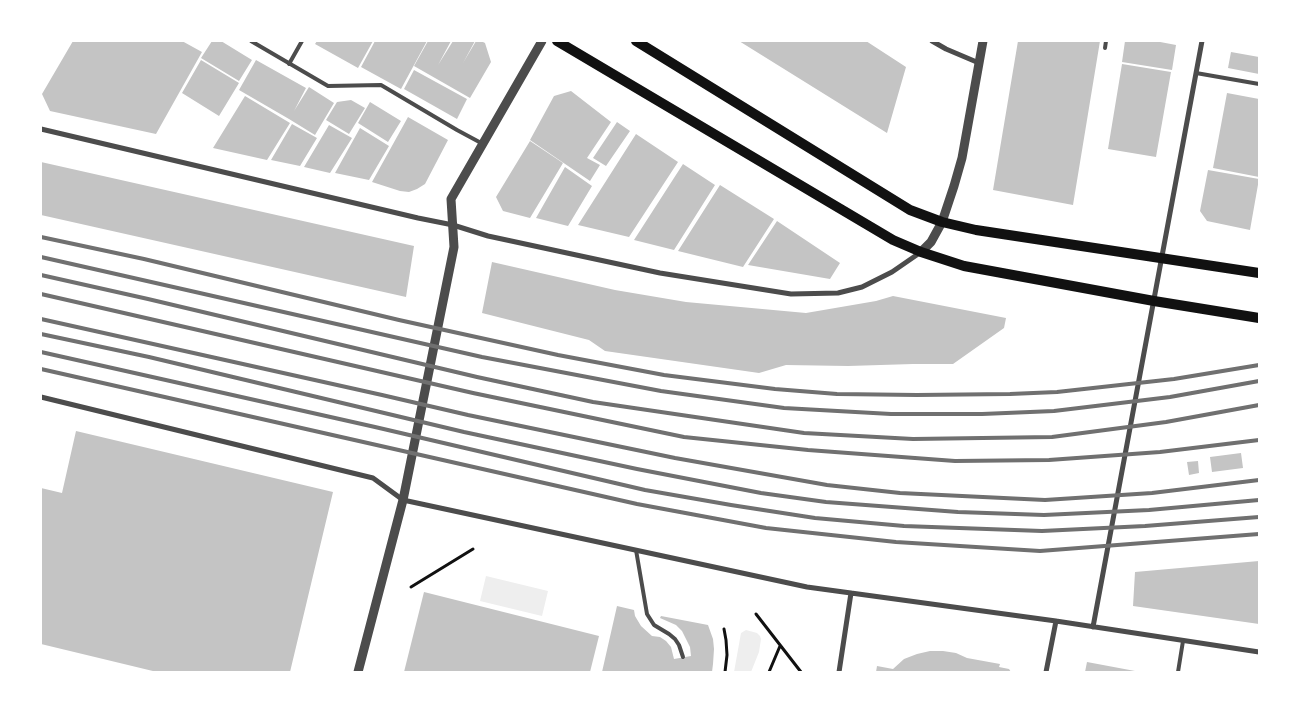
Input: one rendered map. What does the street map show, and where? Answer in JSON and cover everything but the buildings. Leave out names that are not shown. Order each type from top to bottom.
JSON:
[{"type":"main road","points":[[557,41],[893,240],[921,252],[964,266],[1259,318]]},
{"type":"main road","points":[[636,41],[883,195],[910,210],[942,222],[976,230],[1259,273]]},
{"type":"street","points":[[358,672],[403,500],[454,247],[451,199],[542,41]]},
{"type":"street","points":[[932,41],[979,63]]},
{"type":"street","points":[[41,129],[453,225],[488,236],[660,273],[791,294],[838,293],[862,287],[892,272],[921,252],[931,242],[948,206],[962,158],[983,41]]},
{"type":"street","points":[[1093,627],[1202,41]]},
{"type":"street","points":[[41,397],[373,478],[403,500],[807,587],[1056,621],[1259,652]]},
{"type":"street","points":[[839,672],[851,593]]},
{"type":"street","points":[[1046,672],[1056,621]]},
{"type":"lane","points":[[251,41],[328,86],[381,85],[483,144]]},
{"type":"lane","points":[[289,64],[302,41]]},
{"type":"lane","points":[[1105,48],[1106,41]]},
{"type":"lane","points":[[1196,73],[1259,84]]},
{"type":"lane","points":[[636,550],[646,614],[654,625],[675,639],[684,658]]},
{"type":"lane","points":[[1178,672],[1183,641]]},
{"type":"path","points":[[411,588],[473,549]]},
{"type":"path","points":[[756,614],[801,672]]},
{"type":"path","points":[[724,629],[727,645],[725,672]]},
{"type":"path","points":[[769,672],[781,646]]},
{"type":"shaded area","points":[[486,576],[548,591],[542,616],[480,601]]},
{"type":"shaded area","points":[[746,630],[757,633],[760,636],[759,652],[751,672],[734,672],[741,633]]},
{"type":"railway","points":[[41,237],[558,355],[664,375],[775,389],[837,394],[917,395],[1057,392],[1174,379],[1259,365]]},
{"type":"railway","points":[[41,257],[482,357],[661,391],[784,408],[891,414],[982,414],[1054,411],[1170,397],[1259,381]]},
{"type":"railway","points":[[41,275],[477,377],[593,402],[804,433],[913,439],[1052,437],[1166,422],[1259,405]]},
{"type":"railway","points":[[41,294],[473,393],[684,437],[808,450],[955,461],[1049,460],[1160,452],[1259,440]]},
{"type":"railway","points":[[41,319],[468,415],[675,458],[827,485],[900,493],[1045,500],[1152,493],[1259,480]]},
{"type":"railway","points":[[41,334],[149,357],[464,432],[761,493],[826,502],[958,512],[1044,515],[1149,510],[1259,500]]},
{"type":"railway","points":[[41,352],[645,490],[815,518],[904,526],[1042,531],[1145,526],[1259,517]]},
{"type":"railway","points":[[41,369],[637,504],[766,528],[896,542],[1040,551],[1259,534]]}]
